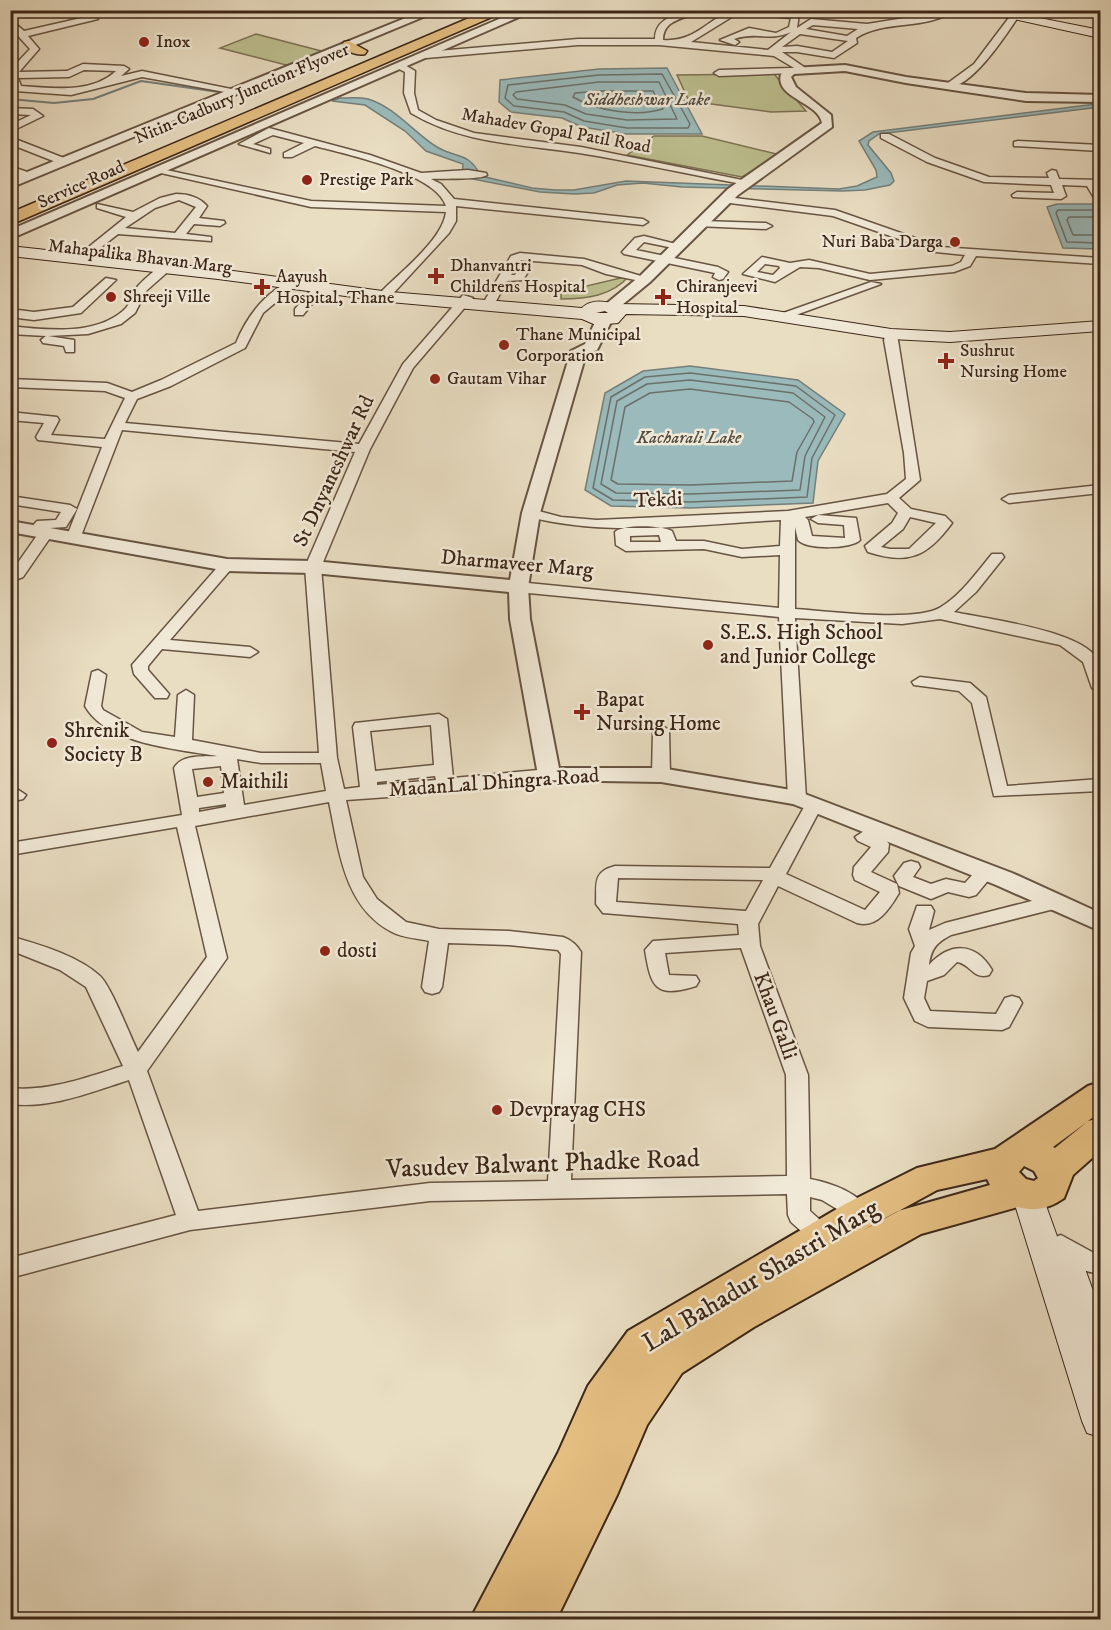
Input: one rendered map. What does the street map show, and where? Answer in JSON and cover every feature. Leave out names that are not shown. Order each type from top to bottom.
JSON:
[{"type":"highway","points":[[10,198],[354,48],[459,10]]},
{"type":"highway","name":"Nitin-Cadbury Junction Flyover","points":[[10,205],[473,10]]},
{"type":"highway","name":"Nitin-Cadbury Junction Flyover","points":[[10,213],[489,10]]},
{"type":"highway","points":[[10,220],[501,10]]},
{"type":"main road","points":[[979,10],[1101,33]]},
{"type":"main road","name":"Mahapalika Bhavan Marg","points":[[10,242],[85,255]]},
{"type":"main road","name":"Mahapalika Bhavan Marg","points":[[10,251],[85,255],[170,264],[465,301],[602,313],[705,314],[801,323],[943,344],[1101,326]]},
{"type":"main road","name":"Mahapalika Bhavan Marg","points":[[205,269],[291,284],[313,283]]},
{"type":"main road","name":"Mahapalika Bhavan Marg","points":[[465,301],[491,300],[602,313],[706,308],[778,317],[801,323]]},
{"type":"main road","name":"Mahapalika Bhavan Marg","points":[[1045,334],[1101,333]]},
{"type":"main road","name":"Lal Bahadur Shastri Marg","points":[[533,1620],[603,1481],[632,1414],[668,1361],[741,1316],[835,1246],[860,1214],[929,1178],[1028,1177],[1101,1095]]},
{"type":"main road","name":"Lal Bahadur Shastri Marg","points":[[492,1620],[572,1467],[602,1399],[642,1343],[835,1246],[911,1222],[1028,1177],[1101,1131]]},
{"type":"main road","points":[[1028,1177],[1061,1245],[1101,1357]]},
{"type":"main road","points":[[1028,1177],[1101,1421]]},
{"type":"street","points":[[23,34],[95,17],[93,10]]},
{"type":"street","points":[[10,184],[236,91],[354,48],[435,10]]},
{"type":"street","name":"Service Road","points":[[10,235],[530,10]]},
{"type":"street","points":[[659,42],[659,33],[666,26],[667,20],[698,10]]},
{"type":"street","points":[[684,43],[739,10]]},
{"type":"street","points":[[776,36],[800,30],[816,21],[867,27],[936,17],[951,10]]},
{"type":"street","points":[[951,85],[977,66],[1003,13]]},
{"type":"street","points":[[59,25],[55,18],[62,14]]},
{"type":"street","points":[[768,17],[796,16],[793,28],[773,52]]},
{"type":"street","points":[[768,17],[788,34],[852,40]]},
{"type":"street","points":[[10,21],[35,50],[21,59],[15,75],[15,87],[21,90],[71,92],[142,74],[236,91]]},
{"type":"street","points":[[821,26],[852,40]]},
{"type":"street","points":[[426,55],[578,42],[659,42],[773,52],[797,49],[834,56],[867,27]]},
{"type":"street","points":[[800,30],[852,40]]},
{"type":"street","points":[[773,52],[796,70]]},
{"type":"street","name":"Mahadev Gopal Patil Road","points":[[400,66],[410,71],[409,93],[414,111],[445,127],[483,137],[584,151],[747,182]]},
{"type":"street","points":[[15,75],[37,74],[69,74],[82,67],[124,69],[117,78],[104,84],[68,90],[25,88],[37,74]]},
{"type":"street","points":[[719,73],[845,68],[906,80],[1026,97],[1101,99]]},
{"type":"street","points":[[549,775],[520,619],[518,586],[531,513],[579,351],[591,347],[602,313],[645,279],[747,182],[828,124],[825,114],[788,86],[785,76],[796,70]]},
{"type":"street","points":[[10,111],[33,112],[38,116],[10,129]]},
{"type":"street","points":[[266,151],[244,144],[271,131],[420,176],[440,188],[451,205],[448,227],[387,293]]},
{"type":"street","points":[[885,136],[961,173],[998,183],[1053,177],[1096,191]]},
{"type":"street","points":[[10,140],[65,162]]},
{"type":"street","points":[[288,155],[313,143]]},
{"type":"street","points":[[1018,144],[1101,148]]},
{"type":"street","points":[[10,169],[29,176]]},
{"type":"street","points":[[157,171],[311,204],[394,209],[451,205],[643,222]]},
{"type":"street","points":[[1017,182],[1012,172],[1028,171]]},
{"type":"street","points":[[1083,171],[1101,172]]},
{"type":"street","points":[[420,176],[468,173],[482,176]]},
{"type":"street","points":[[1017,195],[1060,196],[1053,177]]},
{"type":"street","points":[[85,255],[134,216],[171,198],[180,197],[202,206],[178,237]]},
{"type":"street","points":[[726,200],[835,213],[857,219],[928,247],[971,254],[1101,261]]},
{"type":"street","points":[[101,206],[134,216]]},
{"type":"street","points":[[191,220],[220,223]]},
{"type":"street","points":[[701,224],[766,226]]},
{"type":"street","points":[[115,230],[207,239]]},
{"type":"street","points":[[678,246],[644,239],[639,240],[628,252],[718,270],[722,272],[719,277]]},
{"type":"street","points":[[807,262],[812,250]]},
{"type":"street","points":[[764,256],[799,263],[807,262],[870,278],[954,269],[966,264],[971,254]]},
{"type":"street","points":[[491,300],[515,258],[520,256],[584,262],[610,272],[645,279]]},
{"type":"street","points":[[785,267],[807,262]]},
{"type":"street","points":[[10,330],[45,334],[100,327],[114,322],[129,312],[140,291],[170,264]]},
{"type":"street","points":[[505,274],[519,278],[524,269]]},
{"type":"street","points":[[10,313],[34,315],[77,310],[110,280]]},
{"type":"street","points":[[299,312],[313,283]]},
{"type":"street","points":[[13,386],[107,387],[132,396],[166,383],[241,345],[259,310],[291,284]]},
{"type":"street","points":[[778,317],[875,284]]},
{"type":"street","name":"St Dnyaneshwar Rd","points":[[465,301],[407,367],[363,449],[313,567],[328,758],[354,877],[370,904],[400,928],[439,936],[509,938],[562,944],[571,952],[559,1189]]},
{"type":"street","points":[[28,332],[27,337],[30,339],[70,343],[70,349]]},
{"type":"street","points":[[795,518],[891,498],[913,480],[911,453],[891,337]]},
{"type":"street","points":[[18,574],[53,532],[110,443],[132,396]]},
{"type":"street","points":[[10,416],[52,420],[44,437],[49,439],[110,443]]},
{"type":"street","points":[[117,426],[142,435],[363,449]]},
{"type":"street","points":[[1009,499],[1101,489]]},
{"type":"street","points":[[891,498],[906,512]]},
{"type":"street","points":[[10,500],[70,509],[61,524],[42,524],[53,532]]},
{"type":"street","name":"Tekdi","points":[[531,513],[561,521],[597,524],[795,518]]},
{"type":"street","points":[[795,518],[851,520],[851,542],[806,540],[795,518]]},
{"type":"street","points":[[795,518],[786,550],[787,613],[806,801]]},
{"type":"street","name":"Dharmaveer Marg","points":[[10,526],[227,565],[313,567],[787,613],[884,619],[941,614],[1065,641],[1081,650],[1096,666],[1101,688]]},
{"type":"street","points":[[42,558],[53,532]]},
{"type":"street","points":[[669,545],[708,545],[735,551],[786,550]]},
{"type":"street","points":[[941,614],[974,585],[997,557]]},
{"type":"street","points":[[160,694],[140,671],[140,665],[227,565]]},
{"type":"street","points":[[158,644],[250,652]]},
{"type":"street","points":[[98,675],[93,706],[97,713],[137,736],[261,758],[328,758]]},
{"type":"street","points":[[920,682],[963,687],[980,701],[999,792],[1101,785]]},
{"type":"street","points":[[183,743],[186,695]]},
{"type":"street","points":[[367,784],[361,727],[439,719],[444,779]]},
{"type":"street","points":[[661,730],[661,775]]},
{"type":"street","points":[[10,1096],[27,1098],[56,1094],[136,1070],[217,958],[189,816],[183,768],[185,764],[223,758],[229,760],[235,805]]},
{"type":"street","name":"MadanLal Dhingra Road","points":[[10,849],[189,816],[235,805],[337,795],[367,784],[549,775],[661,775],[806,801],[986,872],[1101,923]]},
{"type":"street","name":"Khau Galli","points":[[806,801],[776,876],[748,924],[750,941],[797,1075],[799,1215],[835,1246]]},
{"type":"street","points":[[751,918],[610,908],[606,904],[607,876],[615,872],[776,876],[864,918],[870,917],[890,893],[890,889],[861,875],[861,871],[881,848],[880,844],[864,837]]},
{"type":"street","points":[[910,867],[903,876],[906,881],[931,892],[946,885],[969,890],[986,872]]},
{"type":"street","points":[[1012,1003],[1002,1022],[928,1019],[922,1016],[915,998],[921,954],[930,938],[945,930],[1055,902]]},
{"type":"street","points":[[924,911],[919,928],[925,946]]},
{"type":"street","points":[[432,987],[439,936]]},
{"type":"street","points":[[689,981],[660,980],[655,950],[660,946],[750,941]]},
{"type":"street","points":[[10,944],[34,950],[67,965],[94,982],[136,1070],[190,1221]]},
{"type":"street","points":[[919,976],[937,970],[942,960],[951,954],[965,954],[975,960],[982,970]]},
{"type":"street","name":"Vasudev Balwant Phadke Road","points":[[10,1268],[190,1221],[430,1192],[797,1185],[828,1192],[860,1214]]},
{"type":"street","points":[[1061,1245],[1094,1264],[1100,1263]]},
{"type":"green space","points":[[256,34],[325,52],[290,66],[220,48]]},
{"type":"green space","points":[[774,74],[806,111],[771,112],[689,101],[677,75]]},
{"type":"green space","points":[[654,136],[702,136],[781,155],[742,177],[627,155]]},
{"type":"green space","points":[[629,276],[607,292],[580,298],[561,299],[561,292]]},
{"type":"water","name":"Siddheshwar Lake","points":[[667,68],[702,134],[626,134],[582,127],[562,118],[511,112],[499,102],[500,80],[599,69]]},
{"type":"water","points":[[340,98],[365,98],[378,103],[396,114],[437,147],[467,159],[481,176],[532,188],[555,190],[574,190],[626,181],[839,189],[857,186],[877,177],[876,170],[859,141],[873,132],[1088,105],[1100,104],[1100,107],[879,134],[869,141],[868,145],[891,173],[894,181],[890,185],[865,190],[682,187],[643,183],[617,185],[594,193],[574,194],[540,192],[462,177],[463,164],[426,151],[405,131],[365,105],[332,101]]},
{"type":"water","points":[[1057,204],[1100,204],[1100,249],[1063,248],[1047,207]]},
{"type":"water","name":"Kacharali Lake","points":[[690,366],[798,380],[845,414],[818,461],[813,503],[691,508],[611,506],[585,490],[605,393],[643,371]]},
{"type":"waterway","points":[[10,99],[54,103],[93,99],[141,81],[219,92]]},
{"type":"place","name":"Inox","points":[[144,42]]},
{"type":"place","name":"Prestige Park","points":[[307,180]]},
{"type":"place","name":"Nuri Baba Darga","points":[[955,242]]},
{"type":"place","name":"Dhanvantri Childrens Hospital","points":[[436,276]]},
{"type":"place","name":"Aayush Hospital, Thane","points":[[262,287]]},
{"type":"place","name":"Shreeji Ville","points":[[111,297]]},
{"type":"place","name":"Chiranjeevi Hospital","points":[[663,297]]},
{"type":"place","name":"Thane Municipal Corporation","points":[[504,345]]},
{"type":"place","name":"Sushrut Nursing Home","points":[[946,361]]},
{"type":"place","name":"Gautam Vihar","points":[[435,379]]},
{"type":"place","name":"S.E.S. High School and Junior College","points":[[708,645]]},
{"type":"place","name":"Bapat Nursing Home","points":[[582,712]]},
{"type":"place","name":"Shrenik Society B","points":[[52,743]]},
{"type":"place","name":"Maithili","points":[[208,782]]},
{"type":"place","name":"dosti","points":[[325,951]]},
{"type":"place","name":"Devprayag CHS","points":[[497,1110]]}]
